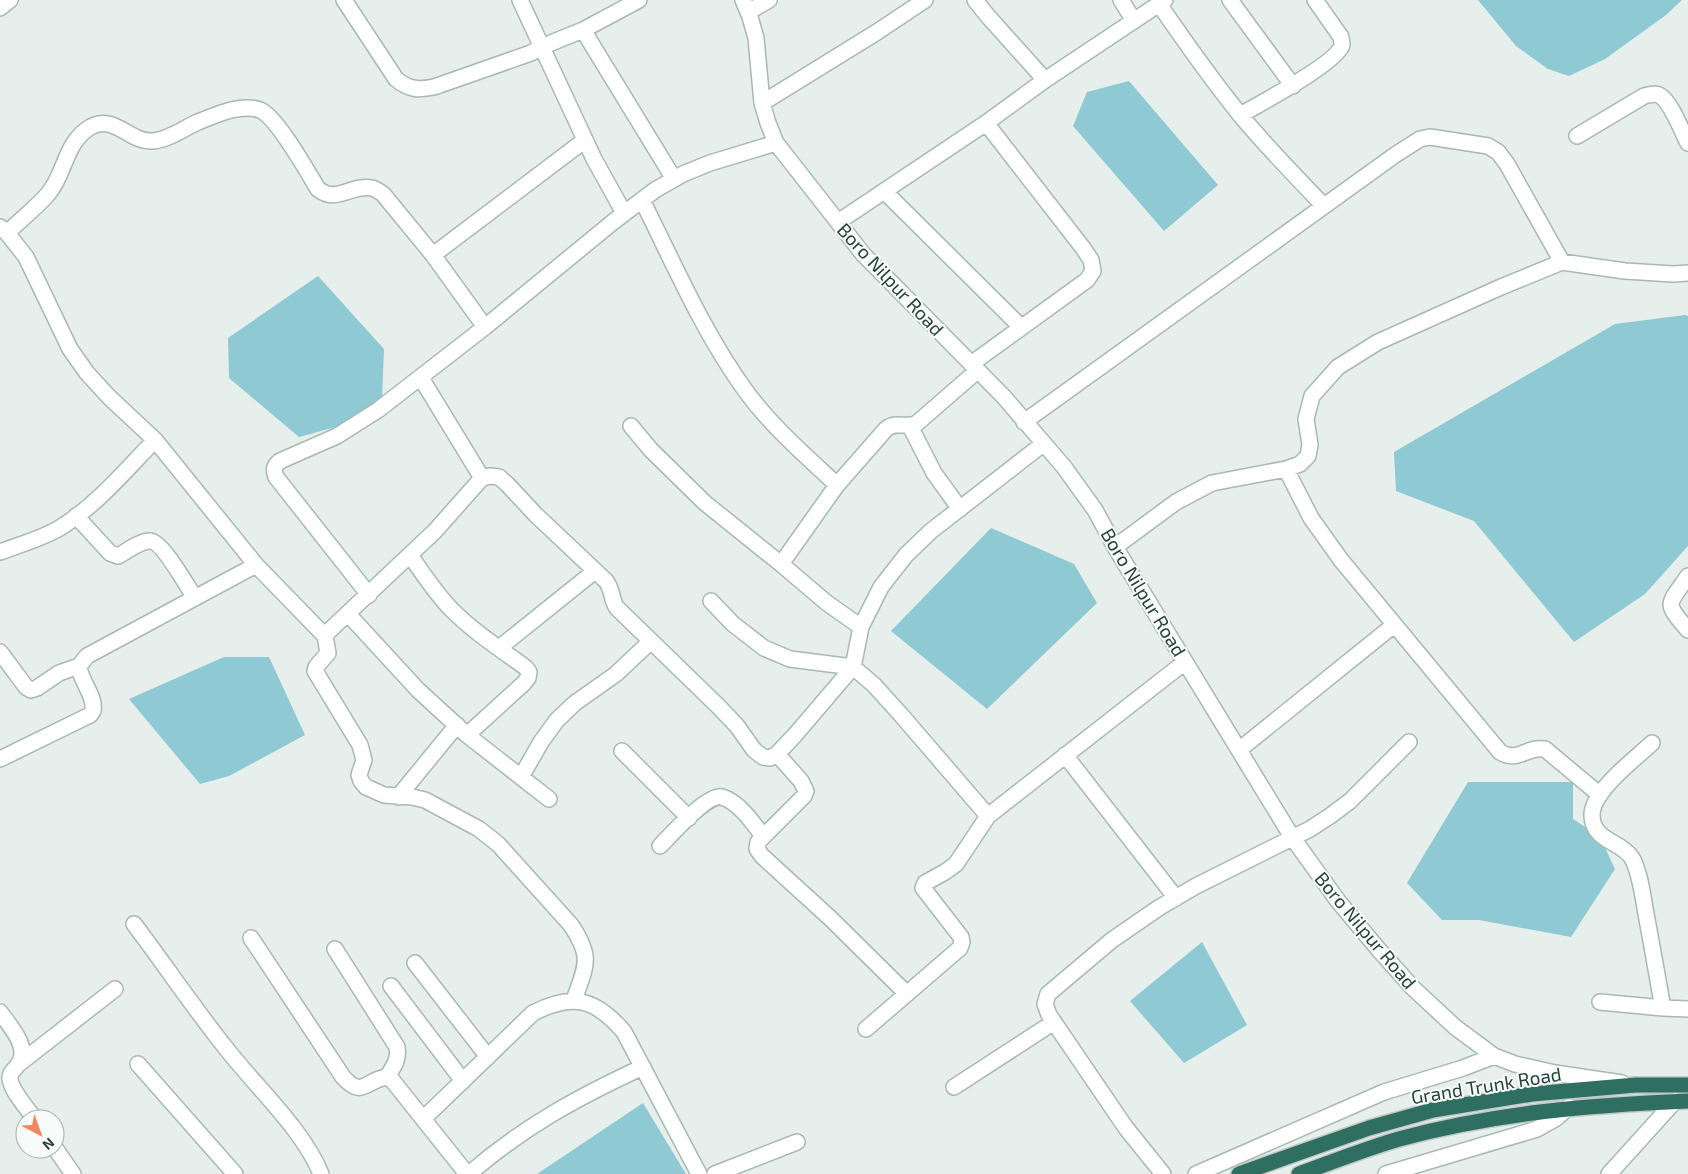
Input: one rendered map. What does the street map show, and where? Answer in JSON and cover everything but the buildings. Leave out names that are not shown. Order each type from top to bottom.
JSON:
[{"type":"highway","name":"Grand Trunk Road","points":[[1239,1174],[1369,1128],[1433,1110],[1532,1094],[1636,1086],[1688,1085]]},
{"type":"highway","name":"Grand Trunk Road","points":[[1299,1174],[1407,1137],[1505,1116],[1569,1107],[1682,1101]]},
{"type":"street","points":[[0,8],[10,0]]},
{"type":"street","points":[[344,0],[396,79],[405,87],[418,90],[434,87],[531,53],[583,30],[629,2]]},
{"type":"street","points":[[520,0],[585,140],[624,213]]},
{"type":"street","points":[[745,6],[769,0]]},
{"type":"street","points":[[762,103],[925,0]]},
{"type":"street","points":[[975,0],[1045,80]]},
{"type":"street","points":[[1121,0],[1134,21]]},
{"type":"street","points":[[1230,0],[1293,86]]},
{"type":"street","points":[[1240,115],[1293,86],[1337,53],[1342,44],[1341,37],[1336,27],[1315,0]]},
{"type":"street","points":[[838,222],[1162,2],[1195,55],[1240,115],[1324,206]]},
{"type":"street","name":"Boro Nilpur Road","points":[[745,6],[756,38],[762,103],[776,143],[863,254],[1004,397],[1064,467],[1096,510],[1115,547],[1292,837],[1338,900],[1379,950],[1413,988],[1455,1027],[1494,1056],[1516,1064],[1556,1073],[1636,1086]]},
{"type":"street","points":[[583,30],[674,179]]},
{"type":"street","points":[[1577,136],[1644,96],[1653,94],[1661,96],[1668,103],[1688,143]]},
{"type":"street","points":[[485,327],[433,255],[383,194],[373,188],[360,188],[334,195],[324,194],[318,188],[273,120],[261,110],[247,108],[224,112],[162,139],[152,141],[143,139],[110,124],[99,123],[86,130],[74,142],[65,157],[58,178],[49,194],[3,230],[26,257],[70,349],[87,373],[109,397],[155,440],[256,565],[325,636],[328,653],[316,667],[315,671],[360,745],[364,760],[359,775],[361,782],[384,795],[425,800],[479,829],[498,844],[571,925],[586,952],[585,968],[574,1000]]},
{"type":"street","points":[[781,564],[837,485],[892,424],[910,426],[921,421],[974,367],[1022,327],[1087,280],[1093,271],[1091,260],[1083,248],[986,123]]},
{"type":"street","points":[[1024,422],[1420,139],[1437,138],[1488,146],[1498,152],[1508,164],[1562,262]]},
{"type":"street","points":[[433,255],[585,140]]},
{"type":"street","points":[[369,594],[276,477],[273,471],[275,466],[280,461],[337,436],[378,410],[421,378],[655,190],[674,179],[710,163],[776,143]]},
{"type":"street","points":[[884,191],[1022,327]]},
{"type":"street","points":[[642,200],[701,318],[746,390],[775,426],[837,485]]},
{"type":"street","points":[[1115,547],[1176,502],[1212,483],[1286,469],[1300,464],[1308,456],[1310,445],[1306,419],[1312,396],[1338,367],[1378,342],[1562,262],[1587,264],[1626,272],[1688,273]]},
{"type":"street","points":[[421,378],[482,478]]},
{"type":"street","points":[[631,426],[658,457],[705,503],[827,603],[861,627]]},
{"type":"street","points":[[910,426],[934,473],[960,509]]},
{"type":"street","points":[[0,552],[57,529],[76,516],[110,486],[155,440]]},
{"type":"street","points":[[325,636],[435,531],[482,478],[490,476],[499,477],[610,586],[613,603],[617,608],[719,707],[737,726],[754,750],[763,757],[770,758],[777,754],[827,700],[853,667],[861,627],[880,587],[906,555],[931,531],[1043,444]]},
{"type":"street","points":[[1286,469],[1311,518],[1341,560],[1500,752],[1507,756],[1515,757],[1536,748],[1545,749],[1600,795]]},
{"type":"street","points":[[76,516],[114,556],[118,556],[148,540],[156,542],[195,598]]},
{"type":"street","points":[[398,797],[462,730],[528,678],[529,672],[525,667],[471,628],[452,610],[434,590],[410,555]]},
{"type":"street","points":[[0,652],[26,688],[31,690],[37,688],[58,673],[78,666],[87,656],[256,565]]},
{"type":"street","points":[[499,648],[595,571]]},
{"type":"street","points":[[1688,576],[1671,601],[1670,607],[1672,612],[1688,630]]},
{"type":"street","points":[[711,602],[733,624],[764,648],[790,659],[853,667],[902,716],[988,816]]},
{"type":"street","points":[[348,614],[418,690],[462,730],[549,800]]},
{"type":"street","points":[[1239,750],[1394,625]]},
{"type":"street","points":[[521,777],[541,742],[557,720],[575,703],[632,660],[651,641]]},
{"type":"street","points":[[866,1029],[960,948],[961,937],[923,888],[925,883],[956,864],[988,816],[1185,662]]},
{"type":"street","points":[[0,759],[90,715],[93,711],[93,702],[78,666]]},
{"type":"street","points":[[1163,1174],[1126,1128],[1054,1022],[1045,1004],[1048,994],[1112,940],[1176,898],[1330,816],[1350,801],[1409,742]]},
{"type":"street","points":[[1652,743],[1604,789],[1595,803],[1592,816],[1595,828],[1607,840],[1623,848],[1632,858],[1635,865],[1642,891],[1663,1008]]},
{"type":"street","points":[[622,751],[689,818]]},
{"type":"street","points":[[777,754],[801,781],[806,791],[804,796],[763,836],[758,842],[757,849],[762,856],[830,918],[906,994]]},
{"type":"street","points":[[1065,754],[1176,898]]},
{"type":"street","points":[[660,846],[713,797],[721,796],[738,807],[751,819],[763,836]]},
{"type":"street","points":[[134,924],[225,1048],[300,1138],[314,1157],[321,1174]]},
{"type":"street","points":[[252,938],[350,1085],[356,1088],[364,1087],[380,1078],[386,1077],[392,1080],[468,1174],[491,1154],[540,1120],[606,1084],[643,1067]]},
{"type":"street","points":[[334,949],[397,1047],[398,1056],[396,1062],[386,1077]]},
{"type":"street","points":[[414,963],[488,1056]]},
{"type":"street","points":[[391,986],[463,1081]]},
{"type":"street","points":[[28,1109],[5,1074],[12,1072],[20,1063],[116,989]]},
{"type":"street","points":[[423,1119],[533,1013],[549,1005],[574,1000],[594,1006],[610,1016],[624,1032],[699,1174]]},
{"type":"street","points":[[1600,1002],[1663,1008],[1688,1008]]},
{"type":"street","points":[[0,1012],[21,1044],[23,1054],[20,1063]]},
{"type":"street","points":[[954,1087],[1054,1022]]},
{"type":"street","points":[[1196,1174],[1384,1092],[1464,1068],[1494,1056]]},
{"type":"street","points":[[138,1064],[235,1174]]},
{"type":"street","points":[[1609,1174],[1682,1101]]},
{"type":"street","points":[[1386,1174],[1537,1129],[1555,1119],[1569,1107]]},
{"type":"street","points":[[715,1174],[797,1142]]},
{"type":"street","points":[[63,1159],[73,1174]]},
{"type":"water","points":[[1478,0],[1682,0],[1666,15],[1605,59],[1569,76],[1548,69],[1516,46]]},
{"type":"water","points":[[1129,81],[1218,185],[1164,231],[1073,126],[1087,92]]},
{"type":"water","points":[[318,276],[384,349],[382,399],[336,427],[299,437],[229,378],[228,338]]},
{"type":"water","points":[[1688,316],[1688,546],[1645,594],[1574,642],[1474,521],[1396,491],[1394,452],[1615,324]]},
{"type":"water","points":[[991,528],[1074,564],[1097,603],[987,709],[891,631]]},
{"type":"water","points":[[224,657],[269,657],[305,735],[229,776],[200,784],[129,699]]},
{"type":"water","points":[[1468,782],[1573,782],[1573,819],[1600,837],[1615,869],[1571,937],[1479,920],[1442,920],[1407,883]]},
{"type":"water","points":[[1202,942],[1247,1025],[1184,1063],[1130,1001]]},
{"type":"water","points":[[643,1103],[686,1174],[537,1174]]}]
